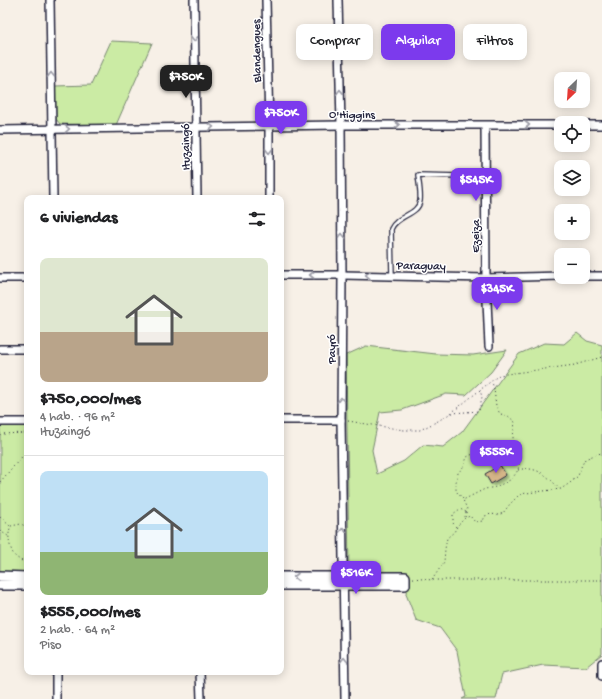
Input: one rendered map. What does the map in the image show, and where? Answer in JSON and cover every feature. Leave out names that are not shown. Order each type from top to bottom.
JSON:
[{"type":"street","points":[[50,0],[52,195]]},
{"type":"street","name":"Ituzaingó","points":[[194,0],[197,195]]},
{"type":"street","name":"Blandengues","points":[[266,0],[269,195]]},
{"type":"street","name":"Payró","points":[[338,0],[341,125],[341,420],[345,699]]},
{"type":"street","name":"O'Higgins","points":[[0,130],[341,125],[554,125]]},
{"type":"street","points":[[590,125],[602,125]]},
{"type":"street","name":"Ezeiza","points":[[485,126],[486,278],[489,346]]},
{"type":"street","name":"Paraguay","points":[[284,275],[486,278],[554,276]]},
{"type":"street","points":[[590,276],[602,276]]},
{"type":"street","points":[[0,278],[24,278]]},
{"type":"street","points":[[0,349],[24,349]]},
{"type":"street","points":[[284,420],[341,420]]},
{"type":"street","points":[[0,422],[24,422]]},
{"type":"street","points":[[0,576],[24,576]]},
{"type":"street","points":[[284,577],[406,585],[405,577]]},
{"type":"street","points":[[284,585],[343,581]]},
{"type":"street","points":[[0,585],[24,585]]},
{"type":"street","points":[[602,664],[602,676]]},
{"type":"street","points":[[56,675],[56,699]]},
{"type":"street","points":[[200,675],[201,699]]},
{"type":"lane","points":[[392,276],[391,229],[397,220],[416,210],[420,203],[418,175],[461,176]]},
{"type":"path","points":[[341,420],[404,430],[420,430],[451,413],[499,375],[575,365],[602,357]]},
{"type":"path","points":[[463,500],[485,489],[512,479],[518,470],[520,460],[514,448],[513,436],[515,422],[507,415],[500,414],[496,406],[494,389],[491,381]]},
{"type":"path","points":[[451,413],[479,411],[482,397],[480,390]]},
{"type":"path","points":[[0,434],[24,433]]},
{"type":"path","points":[[432,580],[444,562],[448,538],[465,518],[467,512],[463,500],[456,491],[458,473],[464,466],[467,457],[477,452]]},
{"type":"path","points":[[465,518],[470,516],[476,522],[483,520],[485,516],[503,513],[519,496],[526,493],[561,489],[578,476],[585,459],[602,453]]},
{"type":"path","points":[[0,482],[24,454]]},
{"type":"path","points":[[518,470],[525,468],[540,471],[559,489]]},
{"type":"path","points":[[457,527],[453,523],[453,514],[460,509],[467,512]]},
{"type":"path","points":[[0,517],[11,526]]},
{"type":"path","points":[[11,526],[21,524],[24,526]]},
{"type":"path","points":[[11,526],[9,530],[9,542],[14,555],[24,562]]},
{"type":"path","points":[[0,531],[9,536]]},
{"type":"path","points":[[405,577],[432,580],[602,580]]},
{"type":"green space","points":[[111,41],[152,43],[116,125],[60,124],[56,119],[55,86],[91,85]]},
{"type":"green space","points":[[577,333],[587,341],[602,345],[602,654],[586,667],[543,665],[502,674],[496,699],[462,699],[466,697],[457,651],[440,628],[416,620],[406,594],[408,572],[349,573],[346,355],[366,346],[436,354],[473,355],[507,350],[491,372],[466,395],[446,394],[402,410],[380,412],[372,450],[377,474],[404,461],[423,445],[443,447],[462,432],[519,354],[544,343],[564,344]]},
{"type":"green space","points":[[0,426],[24,426],[24,572],[0,572]]},
{"type":"building","points":[[500,465],[506,475],[491,484],[485,474]]}]
